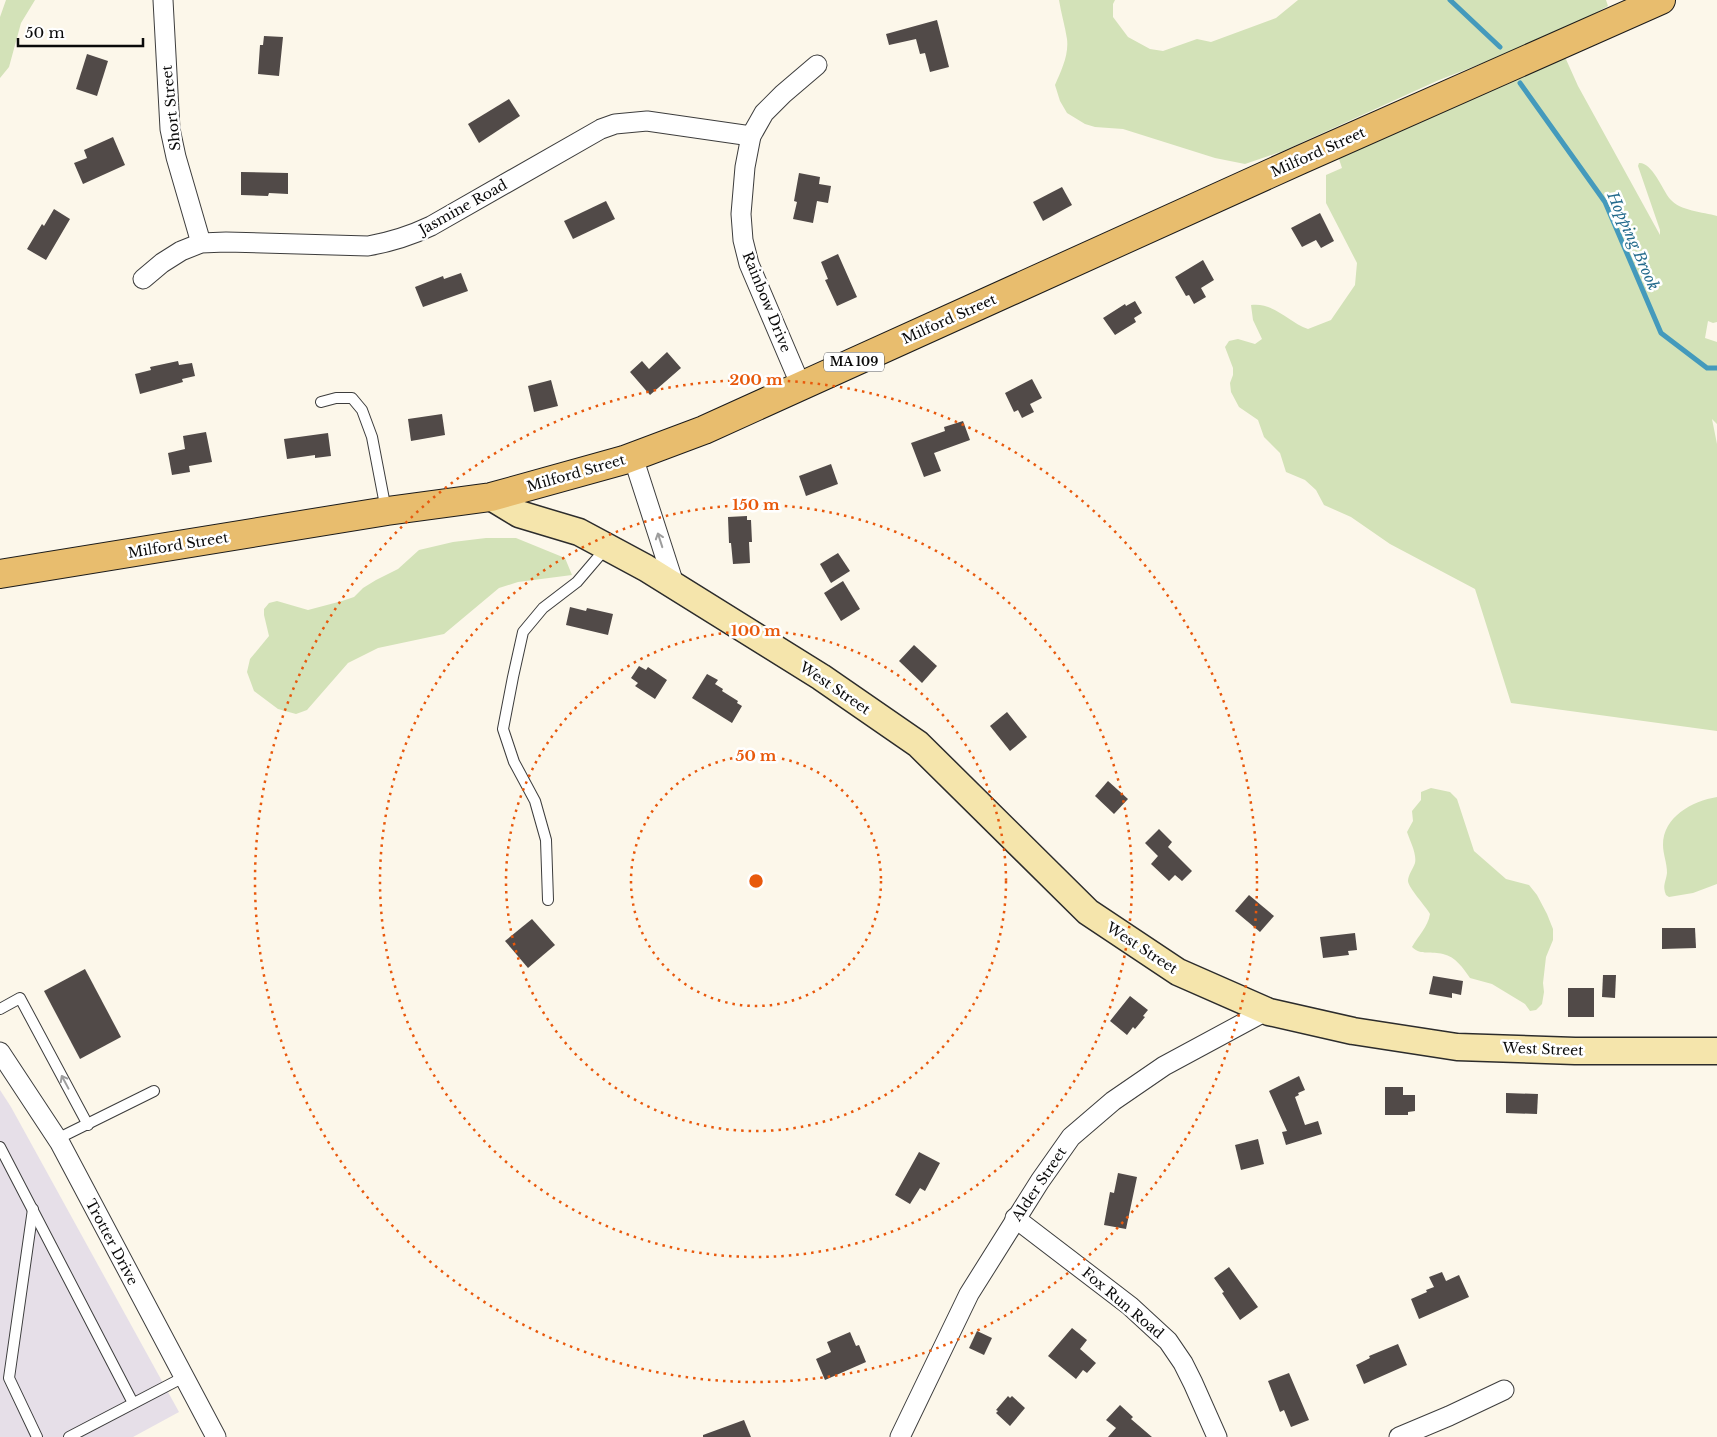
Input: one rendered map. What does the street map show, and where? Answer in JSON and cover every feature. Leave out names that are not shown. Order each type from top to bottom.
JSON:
[{"type":"main road","name":"Milford Street","points":[[0,574],[387,511],[491,497],[633,457],[704,430],[1300,160],[1662,0]]},
{"type":"street","name":"Short Street","points":[[163,0],[170,129],[200,243]]},
{"type":"street","name":"Rainbow Drive","points":[[801,386],[748,264],[743,240],[742,190],[751,136],[764,114],[783,94],[817,65]]},
{"type":"street","name":"Jasmine Road","points":[[143,279],[162,263],[181,251],[200,243],[368,246],[390,242],[431,226],[594,133],[615,124],[647,121],[751,136]]},
{"type":"street","points":[[633,457],[675,586]]},
{"type":"street","name":"West Street","points":[[491,497],[519,514],[579,532],[675,586],[821,677],[918,744],[1088,912],[1178,972],[1266,1011],[1353,1031],[1457,1047],[1575,1051],[1717,1051]]},
{"type":"street","name":"Alder Street","points":[[900,1437],[969,1294],[1015,1218],[1071,1137],[1113,1101],[1164,1066],[1266,1011]]},
{"type":"street","name":"Trotter Drive","points":[[0,1052],[57,1139],[216,1437]]},
{"type":"street","name":"Fox Run Road","points":[[1015,1218],[1130,1306],[1168,1341],[1193,1382],[1217,1437]]},
{"type":"street","points":[[1399,1437],[1504,1390]]},
{"type":"lane","points":[[321,402],[336,398],[352,398],[362,410],[372,437],[387,511]]},
{"type":"lane","points":[[548,900],[546,840],[535,802],[514,762],[503,729],[523,632],[543,608],[577,582],[607,547]]},
{"type":"lane","points":[[0,1009],[20,998],[88,1125]]},
{"type":"lane","points":[[57,1139],[154,1091]]},
{"type":"lane","points":[[0,1148],[133,1403]]},
{"type":"lane","points":[[32,1209],[9,1378],[38,1437]]},
{"type":"lane","points":[[69,1437],[184,1376]]},
{"type":"shaded area","points":[[0,1090],[179,1412],[133,1437],[0,1437]]},
{"type":"green space","points":[[6,0],[35,0],[21,23],[9,67],[0,78],[0,17]]},
{"type":"green space","points":[[1059,0],[1115,0],[1113,4],[1113,17],[1128,37],[1150,49],[1163,51],[1197,39],[1211,42],[1276,18],[1298,0],[1606,0],[1608,6],[1558,34],[1439,80],[1283,151],[1245,164],[1215,158],[1123,129],[1095,127],[1085,124],[1067,113],[1060,101],[1055,85],[1067,51],[1066,34]]},
{"type":"green space","points":[[1565,57],[1578,86],[1660,235],[1660,230],[1638,166],[1639,163],[1644,164],[1652,171],[1674,203],[1686,209],[1717,216],[1717,322],[1708,321],[1705,338],[1717,342],[1717,424],[1712,419],[1717,444],[1717,731],[1511,703],[1475,589],[1390,544],[1351,517],[1324,505],[1316,490],[1305,480],[1286,472],[1280,453],[1264,437],[1258,420],[1239,407],[1231,392],[1230,383],[1233,368],[1225,347],[1229,341],[1238,339],[1255,344],[1262,339],[1253,320],[1251,305],[1267,306],[1308,329],[1331,320],[1355,285],[1357,263],[1326,203],[1326,175],[1342,168],[1338,156]]},
{"type":"green space","points":[[486,538],[516,538],[565,558],[572,575],[518,582],[499,588],[444,634],[378,648],[348,663],[307,710],[296,714],[278,709],[254,691],[247,672],[250,659],[269,636],[264,609],[269,603],[277,601],[308,610],[342,601],[354,597],[363,588],[398,569],[419,550],[453,542]]},
{"type":"green space","points":[[1431,788],[1450,792],[1457,799],[1474,851],[1506,879],[1529,885],[1537,895],[1547,914],[1553,929],[1553,940],[1546,957],[1542,1004],[1536,1010],[1530,1011],[1525,1004],[1492,984],[1470,978],[1459,963],[1448,955],[1423,952],[1412,947],[1425,927],[1430,914],[1408,881],[1415,859],[1407,832],[1413,821],[1412,811],[1421,800],[1421,792]]},
{"type":"green space","points":[[1717,797],[1717,884],[1693,893],[1669,897],[1664,889],[1667,873],[1663,845],[1664,835],[1668,826],[1673,819],[1689,807],[1698,802]]},
{"type":"building","points":[[937,20],[949,67],[930,72],[925,53],[920,54],[916,39],[889,45],[886,34]]},
{"type":"building","points":[[264,36],[283,37],[279,76],[258,74],[260,45],[263,45]]},
{"type":"building","points":[[87,54],[108,61],[97,96],[76,89]]},
{"type":"building","points":[[509,99],[520,116],[479,143],[468,124]]},
{"type":"building","points":[[113,137],[125,165],[83,184],[74,163],[87,158],[84,150]]},
{"type":"building","points":[[241,172],[288,173],[288,194],[269,193],[268,196],[241,195]]},
{"type":"building","points":[[799,173],[820,177],[819,184],[831,186],[828,203],[817,201],[813,223],[793,219],[797,202],[794,201]]},
{"type":"building","points":[[1062,187],[1072,205],[1043,221],[1033,202]]},
{"type":"building","points":[[606,201],[615,219],[573,239],[564,221]]},
{"type":"building","points":[[54,209],[70,219],[46,260],[27,249],[42,224],[44,226]]},
{"type":"building","points":[[1320,213],[1334,241],[1321,248],[1316,240],[1302,247],[1291,228]]},
{"type":"building","points":[[838,254],[857,297],[837,306],[825,280],[828,279],[821,262]]},
{"type":"building","points":[[1203,260],[1214,280],[1201,288],[1206,297],[1194,304],[1189,295],[1186,296],[1175,277]]},
{"type":"building","points":[[461,273],[468,291],[423,307],[415,287],[443,276],[444,279]]},
{"type":"building","points":[[1135,301],[1142,313],[1134,318],[1136,322],[1115,335],[1103,318],[1125,304],[1126,306]]},
{"type":"building","points":[[667,352],[681,368],[650,395],[630,372],[642,361],[649,369]]},
{"type":"building","points":[[178,361],[179,365],[192,363],[195,376],[182,379],[183,382],[140,394],[135,374],[151,370],[150,367]]},
{"type":"building","points":[[1032,379],[1042,398],[1030,404],[1034,412],[1022,418],[1018,410],[1014,412],[1005,393]]},
{"type":"building","points":[[551,380],[558,406],[534,412],[528,386]]},
{"type":"building","points":[[442,414],[445,435],[411,441],[408,419]]},
{"type":"building","points":[[963,421],[970,440],[934,453],[941,471],[924,477],[911,443],[945,431],[944,427]]},
{"type":"building","points":[[206,432],[212,462],[189,466],[190,472],[172,475],[168,453],[185,449],[183,436]]},
{"type":"building","points":[[328,433],[331,456],[315,458],[315,455],[287,459],[284,439]]},
{"type":"building","points":[[831,464],[838,484],[806,496],[799,476]]},
{"type":"building","points":[[747,516],[747,520],[751,520],[752,542],[749,542],[750,563],[733,564],[731,543],[729,543],[728,517]]},
{"type":"building","points":[[838,553],[850,571],[831,583],[820,564]]},
{"type":"building","points":[[843,581],[860,609],[841,621],[824,593]]},
{"type":"building","points":[[570,607],[586,611],[587,608],[613,614],[608,635],[566,625]]},
{"type":"building","points":[[914,645],[937,666],[922,683],[899,661]]},
{"type":"building","points":[[639,666],[646,670],[648,667],[667,680],[655,699],[635,686],[638,683],[631,678]]},
{"type":"building","points":[[707,674],[718,680],[715,684],[742,706],[732,723],[692,698]]},
{"type":"building","points":[[1007,712],[1027,737],[1010,751],[990,726]]},
{"type":"building","points":[[1108,781],[1128,799],[1114,814],[1095,796]]},
{"type":"building","points":[[1159,829],[1172,842],[1168,847],[1192,871],[1182,881],[1175,875],[1169,881],[1151,864],[1158,856],[1145,843]]},
{"type":"building","points":[[1249,895],[1274,916],[1260,932],[1235,911]]},
{"type":"building","points":[[532,919],[555,945],[528,968],[505,941]]},
{"type":"building","points":[[1662,928],[1695,928],[1696,948],[1662,949]]},
{"type":"building","points":[[1355,933],[1357,950],[1348,951],[1349,955],[1323,958],[1320,937]]},
{"type":"building","points":[[85,969],[121,1037],[80,1059],[44,991]]},
{"type":"building","points":[[1603,975],[1616,975],[1615,998],[1602,997]]},
{"type":"building","points":[[1433,976],[1463,981],[1461,995],[1452,993],[1452,998],[1429,994]]},
{"type":"building","points":[[1568,988],[1594,988],[1594,1017],[1568,1017]]},
{"type":"building","points":[[1130,996],[1148,1010],[1135,1029],[1133,1027],[1127,1035],[1110,1021]]},
{"type":"building","points":[[1299,1076],[1305,1090],[1298,1093],[1299,1095],[1295,1097],[1305,1125],[1318,1121],[1322,1134],[1286,1145],[1282,1132],[1287,1131],[1269,1091]]},
{"type":"building","points":[[1385,1087],[1403,1087],[1403,1095],[1415,1095],[1415,1111],[1408,1112],[1408,1115],[1385,1115]]},
{"type":"building","points":[[1506,1093],[1538,1094],[1537,1114],[1506,1113]]},
{"type":"building","points":[[1258,1139],[1264,1164],[1241,1170],[1235,1145]]},
{"type":"building","points":[[919,1152],[940,1163],[925,1191],[920,1188],[910,1204],[895,1195]]},
{"type":"building","points":[[1118,1173],[1137,1177],[1126,1229],[1104,1225],[1110,1192],[1114,1193]]},
{"type":"building","points":[[1229,1267],[1258,1307],[1240,1320],[1214,1278]]},
{"type":"building","points":[[1442,1272],[1446,1281],[1459,1275],[1469,1297],[1419,1319],[1411,1299],[1434,1287],[1429,1277]]},
{"type":"building","points":[[1072,1328],[1087,1340],[1080,1349],[1096,1363],[1087,1373],[1083,1370],[1076,1379],[1048,1356]]},
{"type":"building","points":[[977,1331],[992,1338],[984,1355],[969,1348]]},
{"type":"building","points":[[850,1332],[856,1346],[859,1345],[866,1362],[825,1380],[816,1359],[831,1352],[827,1342]]},
{"type":"building","points":[[1398,1344],[1407,1365],[1364,1384],[1356,1365],[1370,1358],[1369,1356]]},
{"type":"building","points":[[1289,1373],[1309,1420],[1291,1427],[1284,1410],[1280,1412],[1268,1381]]},
{"type":"building","points":[[1008,1396],[1010,1398],[1012,1396],[1025,1408],[1010,1426],[996,1413],[998,1411],[996,1410]]},
{"type":"building","points":[[1120,1405],[1133,1417],[1131,1419],[1152,1437],[1108,1437],[1116,1428],[1106,1420]]},
{"type":"building","points":[[744,1420],[751,1437],[703,1437],[703,1435]]},
{"type":"waterway","name":"Hopping Brook","points":[[1450,0],[1500,47]]},
{"type":"waterway","name":"Hopping Brook","points":[[1520,83],[1605,202],[1661,333],[1707,368],[1717,368]]}]
